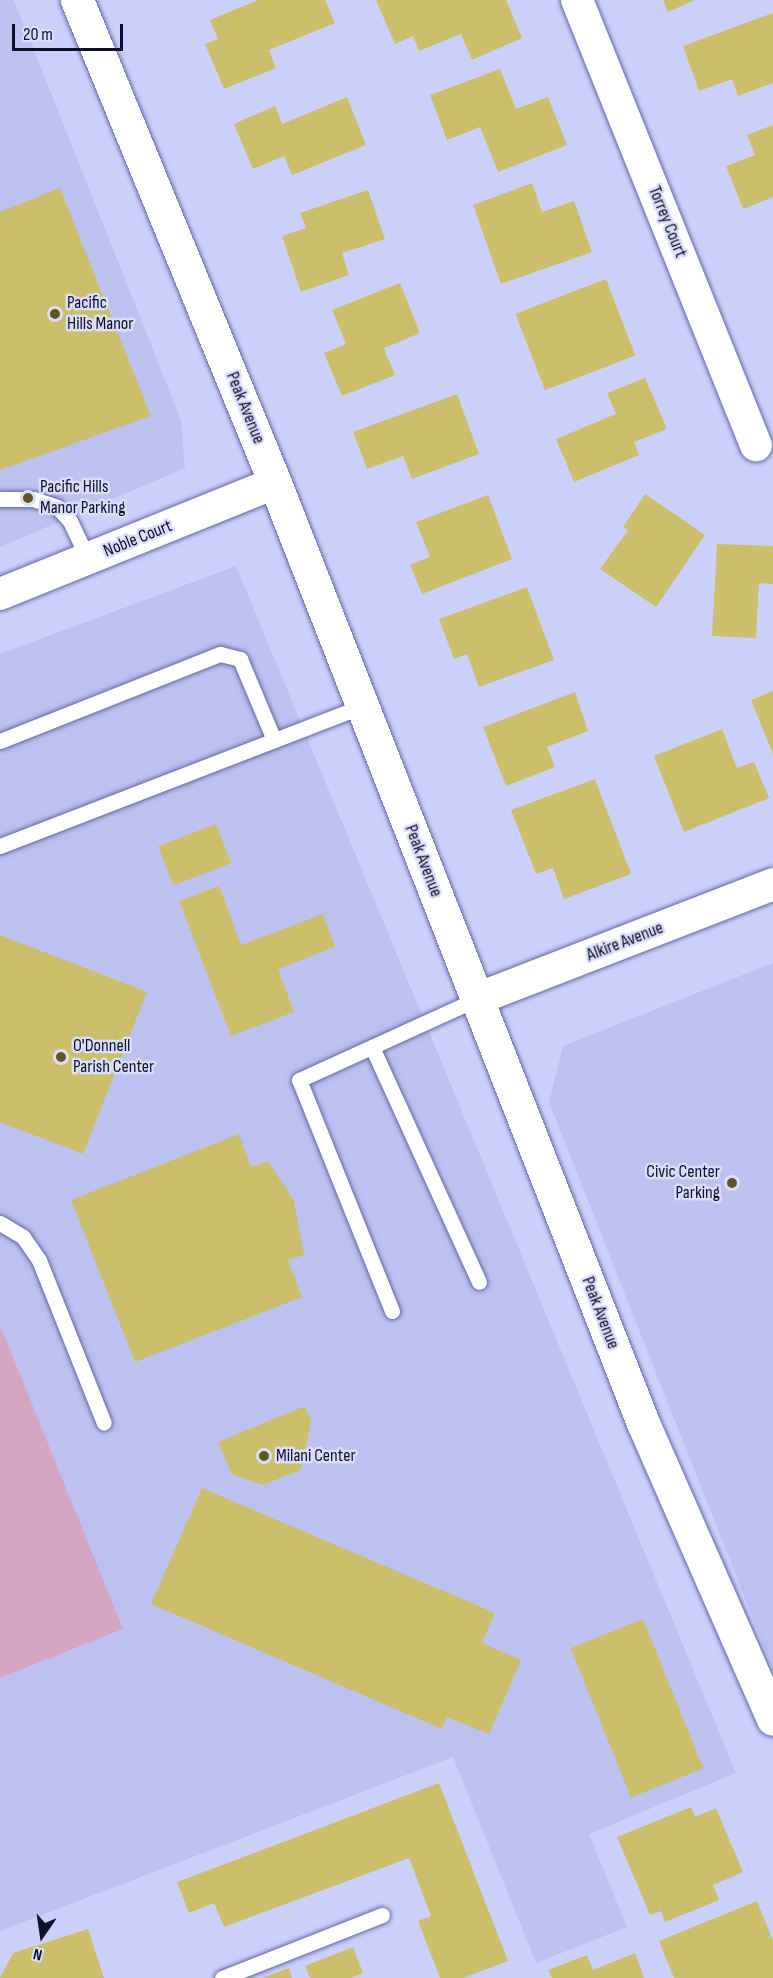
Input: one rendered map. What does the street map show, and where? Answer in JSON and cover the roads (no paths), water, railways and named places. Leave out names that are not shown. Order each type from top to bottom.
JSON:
[{"type":"street","name":"Peak Avenue","points":[[77,0],[275,483],[643,1423],[773,1719]]},
{"type":"street","name":"Torrey Court","points":[[577,0],[756,445]]},
{"type":"street","name":"Noble Court","points":[[0,594],[275,483]]},
{"type":"street","name":"Alkire Avenue","points":[[477,999],[773,884]]},
{"type":"lane","points":[[0,500],[33,499],[57,507],[70,521],[88,559]]},
{"type":"lane","points":[[0,741],[220,654],[240,659],[274,740]]},
{"type":"lane","points":[[0,846],[362,706]]},
{"type":"lane","points":[[392,1311],[299,1080],[477,999]]},
{"type":"lane","points":[[372,1047],[479,1282]]},
{"type":"lane","points":[[0,1223],[23,1237],[39,1260],[104,1423]]},
{"type":"lane","points":[[222,1978],[382,1915]]},
{"type":"place","name":"Pacific Hills Manor","points":[[55,314]]},
{"type":"place","name":"Pacific Hills Manor Parking","points":[[28,498]]},
{"type":"place","name":"O'Donnell Parish Center","points":[[61,1057]]},
{"type":"place","name":"Civic Center Parking","points":[[732,1183]]},
{"type":"place","name":"Milani Center","points":[[264,1456]]}]
